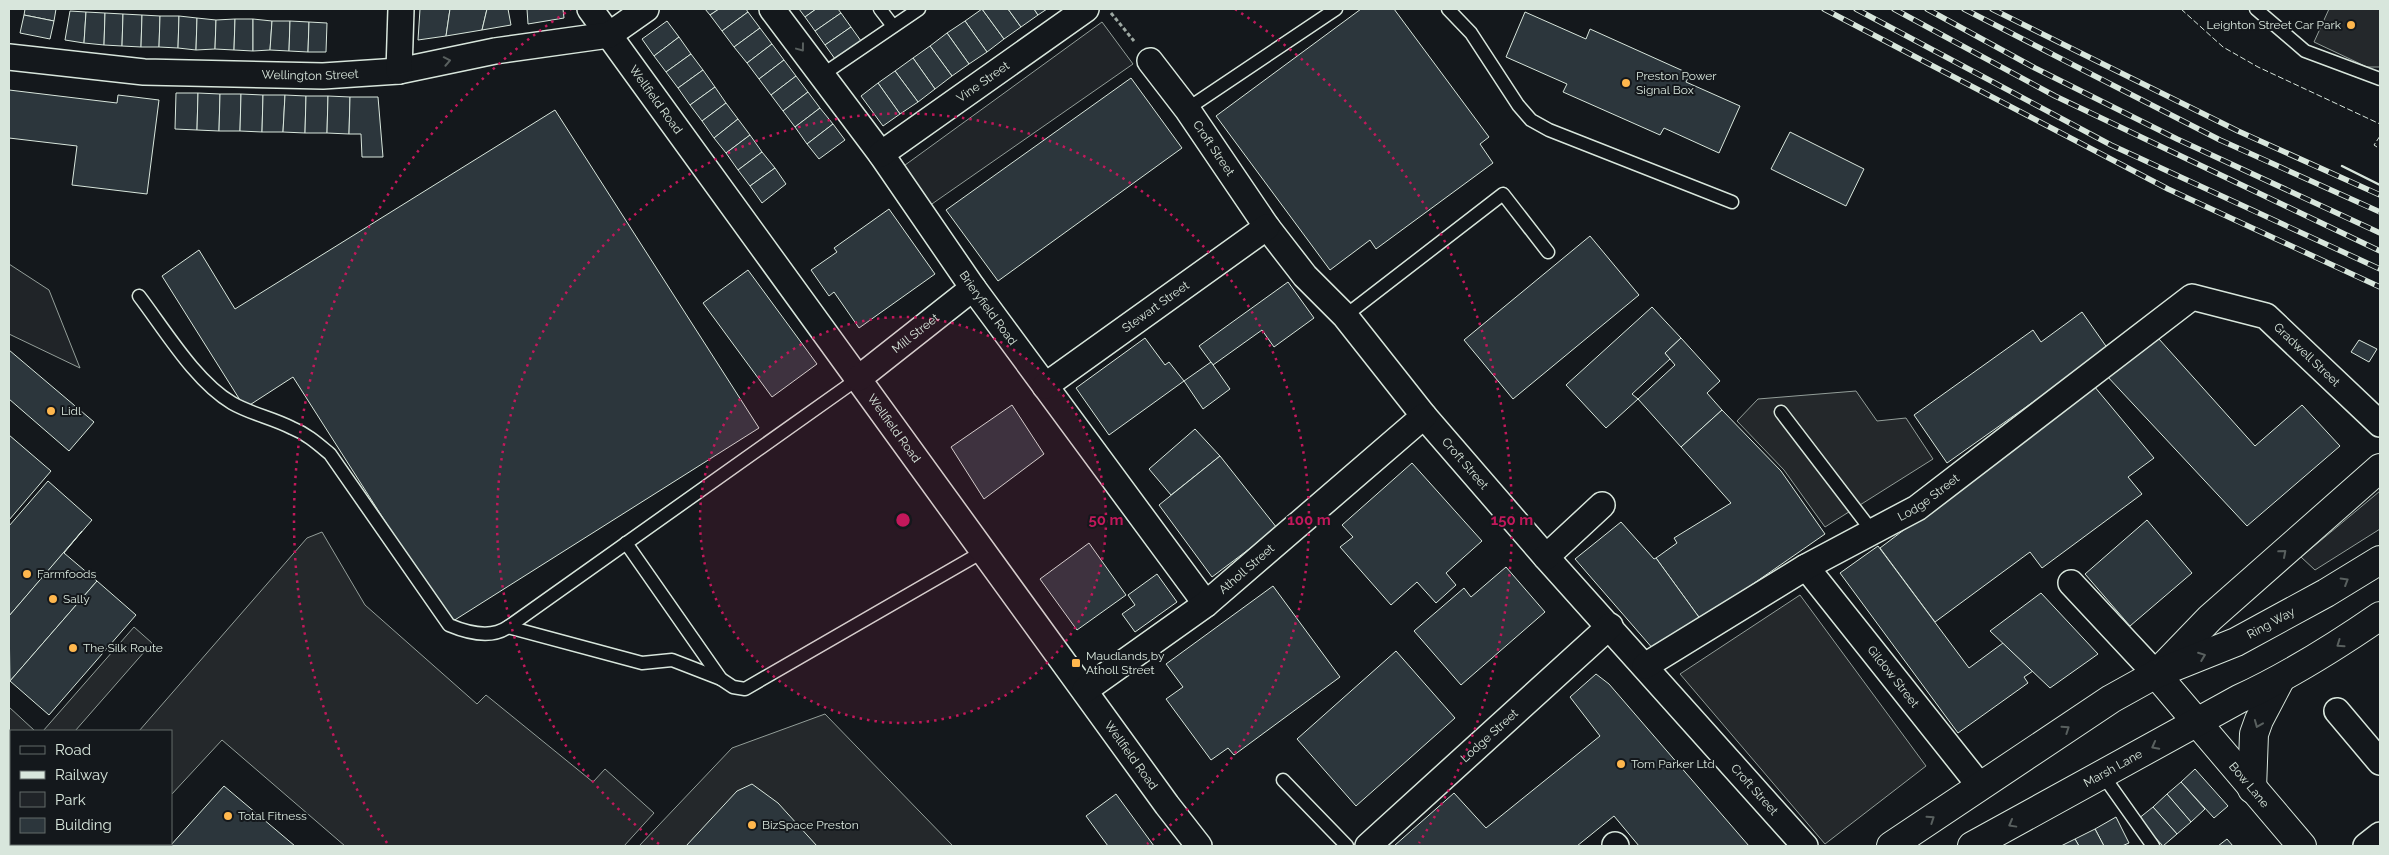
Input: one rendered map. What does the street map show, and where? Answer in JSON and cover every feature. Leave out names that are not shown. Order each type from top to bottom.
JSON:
[{"type":"main road","points":[[1891,846],[2111,700],[2156,674],[2210,618],[2380,468]]},
{"type":"main road","name":"Ring Way","points":[[2156,674],[2236,642],[2326,593],[2380,560]]},
{"type":"main road","points":[[2156,674],[2198,724],[2239,699],[2280,680],[2333,649],[2380,616]]},
{"type":"main road","points":[[2252,789],[2254,734],[2258,720],[2280,680]]},
{"type":"main road","name":"Marsh Lane","points":[[1972,846],[2102,774],[2198,724]]},
{"type":"main road","name":"Bow Lane","points":[[2198,724],[2302,846]]},
{"type":"street","points":[[399,71],[401,9]]},
{"type":"street","name":"Wellfield Road","points":[[590,9],[984,551],[1194,845]]},
{"type":"street","points":[[609,35],[646,9]]},
{"type":"street","name":"Brieryfield Road","points":[[772,9],[882,154],[973,288],[1206,604]]},
{"type":"street","name":"Vine Street","points":[[882,154],[1086,9]]},
{"type":"street","name":"Wellington Street","points":[[9,58],[144,72],[323,76],[399,71],[495,51],[609,35]]},
{"type":"street","name":"Croft Street","points":[[1150,61],[1187,109],[1267,227],[1304,276],[1345,316],[1424,416],[1546,557],[1806,846]]},
{"type":"street","name":"Stewart Street","points":[[1045,386],[1267,227]]},
{"type":"street","name":"Mill Street","points":[[859,378],[973,288]]},
{"type":"street","name":"Gradwell Street","points":[[2192,297],[2266,316],[2380,424]]},
{"type":"street","name":"Lodge Street","points":[[1645,666],[1806,567],[1917,508],[2192,297]]},
{"type":"street","name":"Atholl Street","points":[[1084,690],[1206,604],[1424,416]]},
{"type":"street","points":[[1546,557],[1602,505]]},
{"type":"street","name":"Gildow Street","points":[[1806,567],[1980,786]]},
{"type":"street","points":[[2071,584],[2156,674]]},
{"type":"street","name":"Lodge Street","points":[[1368,846],[1610,626]]},
{"type":"street","points":[[2337,711],[2380,762]]},
{"type":"street","points":[[2366,846],[2380,835]]},
{"type":"lane","points":[[880,9],[893,26]]},
{"type":"lane","points":[[822,75],[918,9]]},
{"type":"lane","points":[[1187,109],[1336,9]]},
{"type":"lane","points":[[1448,9],[1471,33],[1518,105],[1531,120],[1549,130],[1732,202]]},
{"type":"lane","points":[[2256,9],[2305,51],[2380,79]]},
{"type":"lane","points":[[1345,316],[1503,194],[1548,252]]},
{"type":"lane","points":[[139,296],[196,371],[215,390],[246,411],[292,428],[315,440],[330,454],[449,625],[460,630],[492,634],[508,627],[859,378]]},
{"type":"lane","points":[[1781,412],[1872,531]]},
{"type":"lane","points":[[626,543],[721,679]]},
{"type":"lane","points":[[508,627],[642,663],[672,660],[721,679],[733,687],[745,689],[984,551]]},
{"type":"lane","points":[[2102,774],[2153,846]]},
{"type":"lane","points":[[1283,780],[1347,846]]},
{"type":"path","points":[[1108,9],[1150,61]]},
{"type":"green space","points":[[1102,22],[1133,64],[929,206],[901,168]]},
{"type":"green space","points":[[9,264],[49,290],[80,368],[9,334]]},
{"type":"green space","points":[[2380,491],[2380,529],[2315,570],[2301,557]]},
{"type":"shaded area","name":"Leighton Street Car Park","points":[[2329,9],[2380,9],[2380,67],[2367,67],[2314,42]]},
{"type":"shaded area","points":[[1856,391],[1877,421],[1906,418],[1933,459],[1825,527],[1784,470],[1737,421],[1758,399]]},
{"type":"shaded area","name":"Total Fitness","points":[[322,532],[365,605],[477,704],[486,695],[593,782],[605,769],[654,813],[624,846],[345,846],[222,740],[172,794],[172,730],[140,730],[307,538]]},
{"type":"shaded area","points":[[1800,595],[1926,766],[1825,844],[1680,674]]},
{"type":"shaded area","points":[[134,627],[152,643],[76,730],[44,730]]},
{"type":"shaded area","points":[[9,707],[34,730],[10,730],[9,805]]},
{"type":"shaded area","points":[[825,714],[953,846],[639,846],[732,748]]},
{"type":"shaded area","points":[[40,845],[125,845],[124,846]]},
{"type":"building","points":[[25,9],[56,9],[54,21],[24,15]]},
{"type":"building","points":[[420,9],[450,9],[446,36],[418,40]]},
{"type":"building","points":[[450,9],[487,9],[482,30],[446,36]]},
{"type":"building","points":[[487,9],[508,9],[511,25],[482,30]]},
{"type":"building","points":[[527,9],[563,9],[564,18],[528,24]]},
{"type":"building","points":[[705,9],[719,9],[710,15]]},
{"type":"building","points":[[719,9],[746,9],[748,12],[722,31],[710,15]]},
{"type":"building","points":[[799,9],[816,9],[805,17]]},
{"type":"building","points":[[816,9],[838,9],[841,13],[815,31],[805,17]]},
{"type":"building","points":[[982,9],[1004,39],[987,52],[965,21]]},
{"type":"building","points":[[982,9],[1008,9],[1021,27],[1004,39]]},
{"type":"building","points":[[1008,9],[1034,9],[1038,15],[1021,27]]},
{"type":"building","points":[[1034,9],[1047,9],[1038,15]]},
{"type":"building","points":[[1361,9],[1394,9],[1489,137],[1480,144],[1493,163],[1376,249],[1370,240],[1330,270],[1216,116]]},
{"type":"building","points":[[70,11],[86,12],[84,43],[65,40]]},
{"type":"building","points":[[86,12],[105,13],[104,45],[84,43]]},
{"type":"building","points":[[748,12],[760,28],[734,47],[722,31]]},
{"type":"building","name":"Preston Power Signal Box","points":[[1525,12],[1586,39],[1590,29],[1690,74],[1686,82],[1740,106],[1719,153],[1664,128],[1660,135],[1563,92],[1567,84],[1506,57]]},
{"type":"building","points":[[105,13],[123,14],[122,46],[104,45]]},
{"type":"building","points":[[841,13],[851,27],[825,45],[815,31]]},
{"type":"building","points":[[123,14],[142,15],[141,47],[122,46]]},
{"type":"building","points":[[24,15],[54,21],[50,39],[20,33]]},
{"type":"building","points":[[142,15],[160,16],[159,47],[141,47]]},
{"type":"building","points":[[160,16],[179,16],[178,48],[159,47]]},
{"type":"building","points":[[179,16],[197,18],[196,50],[178,48]]},
{"type":"building","points":[[197,18],[216,20],[215,49],[196,50]]},
{"type":"building","points":[[235,19],[234,50],[215,49],[216,20]]},
{"type":"building","points":[[235,19],[253,19],[253,51],[234,50]]},
{"type":"building","points":[[253,19],[272,21],[270,50],[253,51]]},
{"type":"building","points":[[272,21],[290,21],[289,51],[270,50]]},
{"type":"building","points":[[290,21],[309,22],[308,52],[289,51]]},
{"type":"building","points":[[667,21],[679,37],[654,56],[642,39]]},
{"type":"building","points":[[965,21],[987,52],[969,64],[947,33]]},
{"type":"building","points":[[309,22],[327,23],[326,52],[308,52]]},
{"type":"building","points":[[851,27],[861,41],[835,59],[825,45]]},
{"type":"building","points":[[760,28],[772,44],[747,63],[734,47]]},
{"type":"building","points":[[947,33],[969,64],[952,76],[930,46]]},
{"type":"building","points":[[679,37],[691,54],[666,72],[654,56]]},
{"type":"building","points":[[772,44],[784,60],[759,79],[747,63]]},
{"type":"building","points":[[930,46],[952,76],[935,89],[913,58]]},
{"type":"building","points":[[691,54],[703,70],[678,88],[666,72]]},
{"type":"building","points":[[913,58],[935,89],[918,102],[895,71]]},
{"type":"building","points":[[784,60],[796,76],[771,95],[759,79]]},
{"type":"building","points":[[703,70],[715,87],[690,105],[678,88]]},
{"type":"building","points":[[895,71],[918,102],[900,114],[878,83]]},
{"type":"building","points":[[796,76],[808,92],[783,111],[771,95]]},
{"type":"building","points":[[1131,78],[1182,148],[998,281],[946,210]]},
{"type":"building","points":[[878,83],[900,114],[883,126],[861,96]]},
{"type":"building","points":[[715,87],[726,103],[702,121],[690,105]]},
{"type":"building","points":[[9,90],[117,103],[118,95],[159,100],[147,194],[72,185],[77,146],[9,138]]},
{"type":"building","points":[[808,92],[820,108],[795,127],[783,111]]},
{"type":"building","points":[[176,93],[198,93],[197,130],[175,129]]},
{"type":"building","points":[[198,93],[220,94],[219,131],[197,130]]},
{"type":"building","points":[[220,94],[241,94],[240,131],[219,131]]},
{"type":"building","points":[[241,94],[263,95],[262,132],[240,131]]},
{"type":"building","points":[[263,95],[285,95],[283,132],[262,132]]},
{"type":"building","points":[[285,95],[306,96],[305,133],[283,132]]},
{"type":"building","points":[[306,96],[328,96],[327,133],[305,133]]},
{"type":"building","points":[[328,96],[350,97],[349,134],[327,133]]},
{"type":"building","points":[[350,97],[378,97],[383,157],[362,157],[361,134],[349,134]]},
{"type":"building","points":[[726,103],[738,119],[714,138],[702,121]]},
{"type":"building","points":[[820,108],[833,124],[807,144],[795,127]]},
{"type":"building","points":[[555,110],[759,428],[450,623],[293,377],[245,408],[162,276],[199,250],[235,309]]},
{"type":"building","points":[[738,119],[750,135],[726,153],[714,138]]},
{"type":"building","points":[[833,124],[845,140],[819,159],[807,144]]},
{"type":"building","points":[[1790,132],[1864,169],[1846,206],[1771,169]]},
{"type":"building","points":[[750,135],[762,152],[738,170],[726,153]]},
{"type":"building","points":[[762,152],[775,168],[750,186],[738,170]]},
{"type":"building","points":[[775,168],[786,184],[762,203],[750,186]]},
{"type":"building","points":[[889,209],[935,274],[859,328],[834,292],[829,296],[811,270],[837,252],[834,248]]},
{"type":"building","points":[[1590,236],[1639,295],[1513,399],[1464,340]]},
{"type":"building","points":[[748,270],[817,364],[772,397],[703,303]]},
{"type":"building","points":[[1288,282],[1314,318],[1274,347],[1262,330],[1213,365],[1199,346]]},
{"type":"building","points":[[1652,307],[1681,338],[1665,353],[1670,359],[1632,394],[1638,399],[1606,428],[1566,385]]},
{"type":"building","points":[[2082,312],[2108,349],[1947,463],[1914,415],[2033,330],[2041,342]]},
{"type":"building","points":[[1145,338],[1165,365],[1169,362],[1184,381],[1109,435],[1076,388]]},
{"type":"building","points":[[1681,338],[1720,381],[1707,393],[1722,410],[1681,447],[1638,399],[1675,365],[1665,353]]},
{"type":"building","points":[[2159,339],[2255,446],[2302,405],[2340,446],[2247,526],[2106,375]]},
{"type":"building","points":[[2359,340],[2377,349],[2369,362],[2351,352]]},
{"type":"building","name":"Lidl","points":[[9,350],[94,422],[69,451],[9,399]]},
{"type":"building","points":[[1211,362],[1230,389],[1203,409],[1184,381]]},
{"type":"building","points":[[2094,386],[2154,458],[2128,477],[2142,494],[2042,568],[2030,552],[1935,622],[1880,548]]},
{"type":"building","points":[[1012,405],[1044,454],[984,499],[951,447]]},
{"type":"building","points":[[1722,410],[1781,471],[1825,534],[1701,620],[1656,558],[1677,543],[1674,538],[1731,503],[1681,447]]},
{"type":"building","points":[[1195,429],[1220,456],[1171,495],[1149,469]]},
{"type":"building","points":[[9,435],[51,471],[9,520]]},
{"type":"building","points":[[1220,456],[1277,528],[1212,577],[1159,505]]},
{"type":"building","points":[[1412,463],[1482,541],[1446,573],[1456,585],[1436,603],[1417,582],[1391,605],[1340,547],[1353,537],[1342,525]]},
{"type":"building","name":"Farmfoods","points":[[48,481],[92,520],[9,616],[9,526]]},
{"type":"building","points":[[2147,520],[2192,573],[2130,626],[2085,574]]},
{"type":"building","points":[[1621,522],[1654,559],[1656,558],[1701,620],[1654,650],[1575,559]]},
{"type":"building","name":"Sally","points":[[82,531],[64,553],[97,581],[10,681],[9,616]]},
{"type":"building","points":[[1089,543],[1126,595],[1077,630],[1040,579]]},
{"type":"building","points":[[1878,546],[1969,668],[2003,643],[2033,671],[2024,677],[2028,683],[1958,733],[1840,573]]},
{"type":"building","points":[[1506,567],[1545,612],[1461,685],[1414,631],[1464,588],[1471,597]]},
{"type":"building","points":[[1157,574],[1177,602],[1135,632],[1122,614],[1135,605],[1128,595]]},
{"type":"building","name":"The Silk Route","points":[[97,581],[136,615],[49,715],[10,681]]},
{"type":"building","points":[[1273,586],[1340,677],[1234,755],[1228,748],[1211,760],[1166,699],[1183,687],[1166,664]]},
{"type":"building","points":[[2041,593],[2098,654],[2050,688],[1990,631]]},
{"type":"building","points":[[1396,651],[1455,718],[1356,806],[1297,739]]},
{"type":"building","name":"Tom Parker Ltd","points":[[1596,674],[1609,684],[1749,846],[1639,846],[1614,816],[1577,846],[1394,846],[1454,793],[1486,828],[1600,736],[1570,697]]},
{"type":"building","points":[[2195,769],[2228,806],[2214,818],[2181,782]]},
{"type":"building","points":[[2181,782],[2205,809],[2191,822],[2167,794]]},
{"type":"building","name":"BizSpace Preston","points":[[752,784],[778,803],[817,846],[686,846],[737,791]]},
{"type":"building","name":"Total Fitness","points":[[224,786],[295,846],[170,846]]},
{"type":"building","points":[[1116,794],[1154,846],[1108,846],[1086,816]]},
{"type":"building","points":[[2167,794],[2191,822],[2177,834],[2153,807]]},
{"type":"building","points":[[2153,807],[2177,834],[2163,846],[2138,819]]},
{"type":"building","points":[[2116,817],[2129,843],[2122,846],[2104,846],[2095,829]]},
{"type":"building","points":[[2095,829],[2104,846],[2079,846],[2075,839]]},
{"type":"building","points":[[2075,839],[2079,846],[2061,846]]},
{"type":"building","points":[[2227,839],[2233,846],[2218,846]]},
{"type":"railway","points":[[1824,9],[2168,189],[2380,287]]},
{"type":"railway","points":[[1856,9],[2111,145],[2380,269]]},
{"type":"railway","points":[[1894,9],[2055,96],[2380,251]]},
{"type":"railway","points":[[1927,9],[2035,68],[2177,139],[2380,233]]},
{"type":"railway","points":[[1964,9],[2220,140],[2380,212]]},
{"type":"railway","points":[[1992,9],[2238,131],[2380,195]]},
{"type":"fence","points":[[2181,9],[2223,47],[2258,67],[2380,124]]},
{"type":"fence","points":[[2380,136],[2374,145],[2380,149]]},
{"type":"wall","points":[[2342,166],[2380,185]]},
{"type":"place","name":"Leighton Street Car Park","points":[[2351,25]]},
{"type":"place","name":"Preston Power Signal Box","points":[[1626,83]]},
{"type":"place","name":"Lidl","points":[[51,411]]},
{"type":"place","name":"Farmfoods","points":[[27,574]]},
{"type":"place","name":"Sally","points":[[53,599]]},
{"type":"place","name":"The Silk Route","points":[[73,648]]},
{"type":"place","name":"Maudlands by Atholl Street","points":[[1076,663]]},
{"type":"place","name":"Tom Parker Ltd","points":[[1621,764]]},
{"type":"place","name":"Total Fitness","points":[[228,816]]},
{"type":"place","name":"BizSpace Preston","points":[[752,825]]}]
